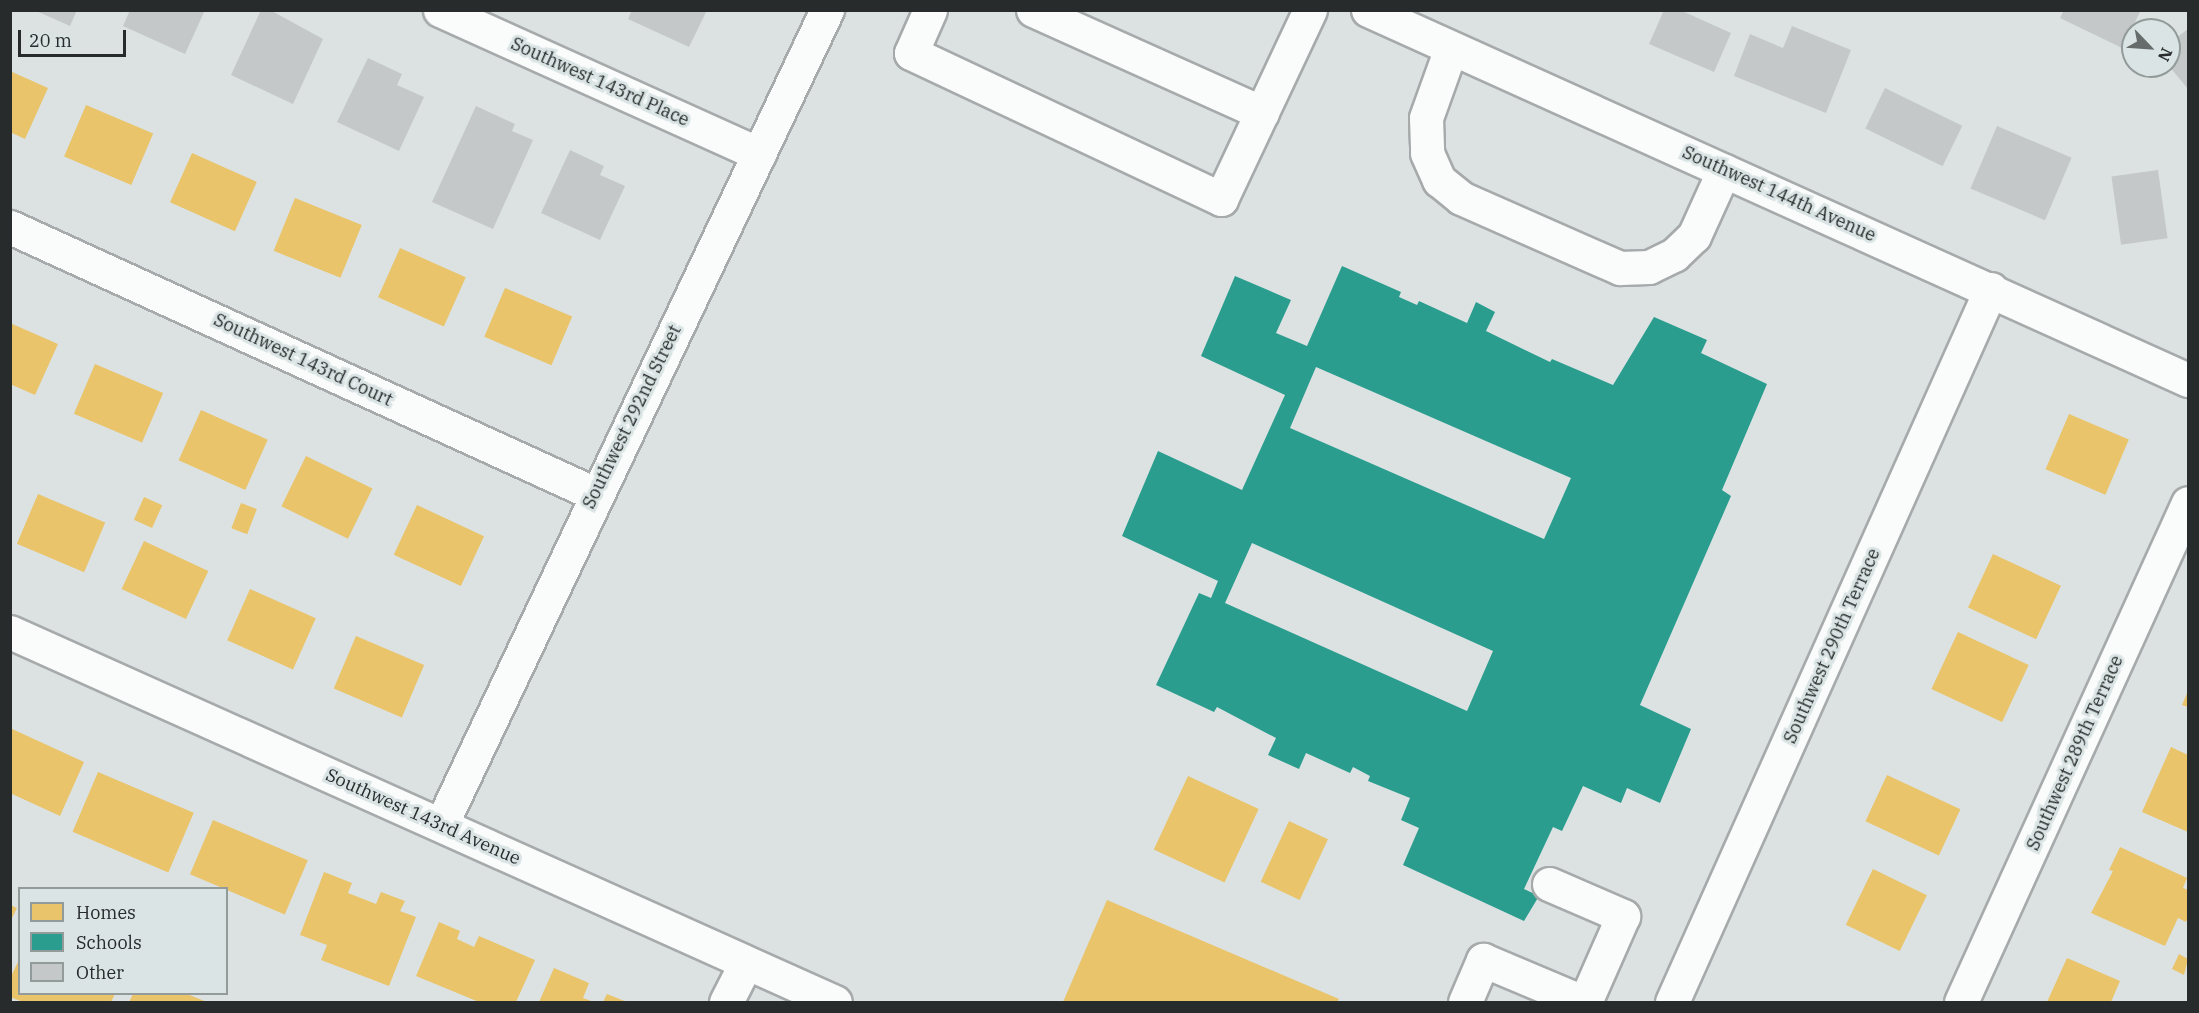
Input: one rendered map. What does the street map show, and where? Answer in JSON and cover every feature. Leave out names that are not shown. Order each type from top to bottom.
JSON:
[{"type":"street","name":"Southwest 143rd Place","points":[[440,10],[759,154]]},
{"type":"street","name":"Southwest 292nd Street","points":[[441,825],[595,494],[827,10]]},
{"type":"street","points":[[930,10],[911,53],[1221,199],[1310,10]]},
{"type":"street","points":[[1033,10],[1262,114]]},
{"type":"street","name":"Southwest 144th Avenue","points":[[1368,10],[1415,20],[1451,48],[1991,288],[2188,380]]},
{"type":"street","points":[[1451,48],[1426,118],[1427,153],[1439,180],[1472,203],[1620,268],[1649,267],[1674,255],[1694,236],[1724,170]]},
{"type":"street","name":"Southwest 143rd Court","points":[[10,227],[595,494]]},
{"type":"street","name":"Southwest 290th Terrace","points":[[1672,1002],[1991,288]]},
{"type":"street","name":"Southwest 289th Terrace","points":[[1961,1002],[2188,503]]},
{"type":"street","name":"Southwest 143rd Avenue","points":[[10,632],[835,1002]]},
{"type":"street","points":[[1465,1002],[1483,960],[1584,1002],[1623,916],[1549,884]]},
{"type":"street","points":[[726,1002],[746,963]]},
{"type":"building: Homes","points":[[10,71],[48,88],[25,139],[10,132]]},
{"type":"building: Homes","points":[[86,105],[153,134],[131,185],[64,157]]},
{"type":"building: Homes","points":[[192,153],[257,182],[235,231],[170,202]]},
{"type":"building: Homes","points":[[295,198],[362,225],[340,278],[274,251]]},
{"type":"building: Homes","points":[[400,248],[466,277],[444,327],[378,297]]},
{"type":"building: Homes","points":[[505,288],[572,317],[551,365],[484,337]]},
{"type":"building: Homes","points":[[10,323],[58,344],[35,395],[10,384]]},
{"type":"building: Homes","points":[[95,364],[163,393],[142,443],[74,414]]},
{"type":"building: Homes","points":[[201,410],[268,440],[245,490],[179,460]]},
{"type":"building: Homes","points":[[2069,414],[2129,439],[2105,495],[2046,469]]},
{"type":"building: Homes","points":[[306,456],[373,488],[348,539],[281,506]]},
{"type":"building: Homes","points":[[38,494],[105,523],[84,572],[17,544]]},
{"type":"building: Homes","points":[[144,497],[162,505],[152,528],[134,520]]},
{"type":"building: Homes","points":[[241,503],[257,509],[247,534],[231,528]]},
{"type":"building: Homes","points":[[417,505],[484,536],[461,586],[394,555]]},
{"type":"building: Homes","points":[[144,541],[208,571],[186,619],[122,589]]},
{"type":"building: Homes","points":[[1993,554],[2061,586],[2036,639],[1968,607]]},
{"type":"building: Homes","points":[[250,589],[316,618],[293,669],[227,640]]},
{"type":"building: Homes","points":[[1958,632],[2029,665],[2002,722],[1931,689]]},
{"type":"building: Homes","points":[[356,636],[424,665],[402,717],[334,688]]},
{"type":"building: Homes","points":[[2188,691],[2188,707],[2182,705]]},
{"type":"building: Homes","points":[[10,728],[84,762],[60,816],[10,793]]},
{"type":"building: Homes","points":[[2171,747],[2188,755],[2188,832],[2142,812]]},
{"type":"building: Homes","points":[[98,772],[194,813],[168,872],[73,832]]},
{"type":"building: Homes","points":[[1887,775],[1960,809],[1939,855],[1865,821]]},
{"type":"building: Homes","points":[[1188,776],[1259,809],[1224,882],[1154,849]]},
{"type":"building: Homes","points":[[213,820],[308,860],[285,915],[228,890],[228,887],[220,887],[190,874]]},
{"type":"building: Homes","points":[[1289,821],[1328,839],[1300,900],[1261,882]]},
{"type":"building: Homes","points":[[2120,847],[2187,878],[2183,888],[2188,890],[2188,917],[2186,922],[2178,918],[2165,946],[2091,913],[2113,871],[2109,870]]},
{"type":"building: Homes","points":[[1873,869],[1927,895],[1900,951],[1846,925]]},
{"type":"building: Homes","points":[[324,872],[352,883],[348,893],[376,904],[381,892],[405,901],[400,911],[416,917],[389,986],[321,960],[327,945],[300,935]]},
{"type":"building: Homes","points":[[1107,900],[1339,999],[1337,1002],[1063,1002]]},
{"type":"building: Homes","points":[[10,905],[17,908],[10,922]]},
{"type":"building: Homes","points":[[439,922],[460,931],[457,939],[474,947],[479,936],[535,960],[516,1002],[479,1002],[416,976]]},
{"type":"building: Homes","points":[[2179,954],[2188,959],[2184,975],[2172,969]]},
{"type":"building: Homes","points":[[2067,958],[2120,981],[2111,1002],[2047,1002]]},
{"type":"building: Homes","points":[[18,962],[18,995],[114,995],[111,1002],[23,1002],[10,997],[10,978]]},
{"type":"building: Homes","points":[[554,968],[589,983],[583,998],[594,1002],[539,1002]]},
{"type":"building: Homes","points":[[607,994],[627,1002],[603,1002]]},
{"type":"building: Homes","points":[[132,995],[190,995],[207,1002],[129,1002]]},
{"type":"building: Schools","points":[[1342,266],[1401,292],[1399,297],[1417,305],[1419,301],[1467,323],[1476,302],[1495,312],[1486,331],[1550,362],[1552,359],[1613,385],[1654,317],[1707,340],[1701,353],[1767,384],[1722,490],[1731,496],[1640,705],[1691,729],[1660,803],[1627,788],[1621,803],[1583,786],[1562,831],[1553,827],[1524,889],[1539,896],[1524,921],[1403,865],[1419,828],[1401,820],[1410,798],[1368,781],[1370,776],[1353,767],[1350,773],[1306,753],[1299,769],[1268,755],[1276,738],[1217,707],[1214,712],[1156,685],[1199,593],[1211,598],[1218,581],[1122,536],[1158,451],[1242,490],[1285,395],[1201,356],[1235,276],[1291,300],[1276,333],[1307,346]],"holes":[[[1316,367],[1571,478],[1544,539],[1290,428]],[[1252,543],[1493,651],[1467,711],[1225,603]]]},
{"type":"building: Other","points":[[34,10],[77,10],[70,26]]},
{"type":"building: Other","points":[[130,10],[205,10],[185,54],[123,26]]},
{"type":"building: Other","points":[[261,10],[270,10],[323,39],[293,104],[231,75]]},
{"type":"building: Other","points":[[632,10],[707,10],[689,47],[628,19]]},
{"type":"building: Other","points":[[1664,10],[1680,10],[1731,33],[1714,72],[1649,44]]},
{"type":"building: Other","points":[[2064,10],[2141,10],[2137,18],[2121,18],[2121,48],[2060,18]]},
{"type":"building: Other","points":[[1792,26],[1851,50],[1826,113],[1734,76],[1750,34],[1783,48]]},
{"type":"building: Other","points":[[2188,29],[2188,89],[2179,78],[2181,78],[2181,34]]},
{"type":"building: Other","points":[[368,58],[402,74],[397,85],[424,97],[399,151],[337,122]]},
{"type":"building: Other","points":[[1885,88],[1962,126],[1943,166],[1865,128]]},
{"type":"building: Other","points":[[476,106],[515,124],[512,131],[533,140],[493,229],[432,202]]},
{"type":"building: Other","points":[[1997,126],[2072,158],[2045,220],[1970,189]]},
{"type":"building: Other","points":[[570,150],[604,166],[600,175],[625,186],[600,240],[541,213]]},
{"type":"building: Other","points":[[2158,170],[2168,238],[2121,245],[2111,177]]}]
